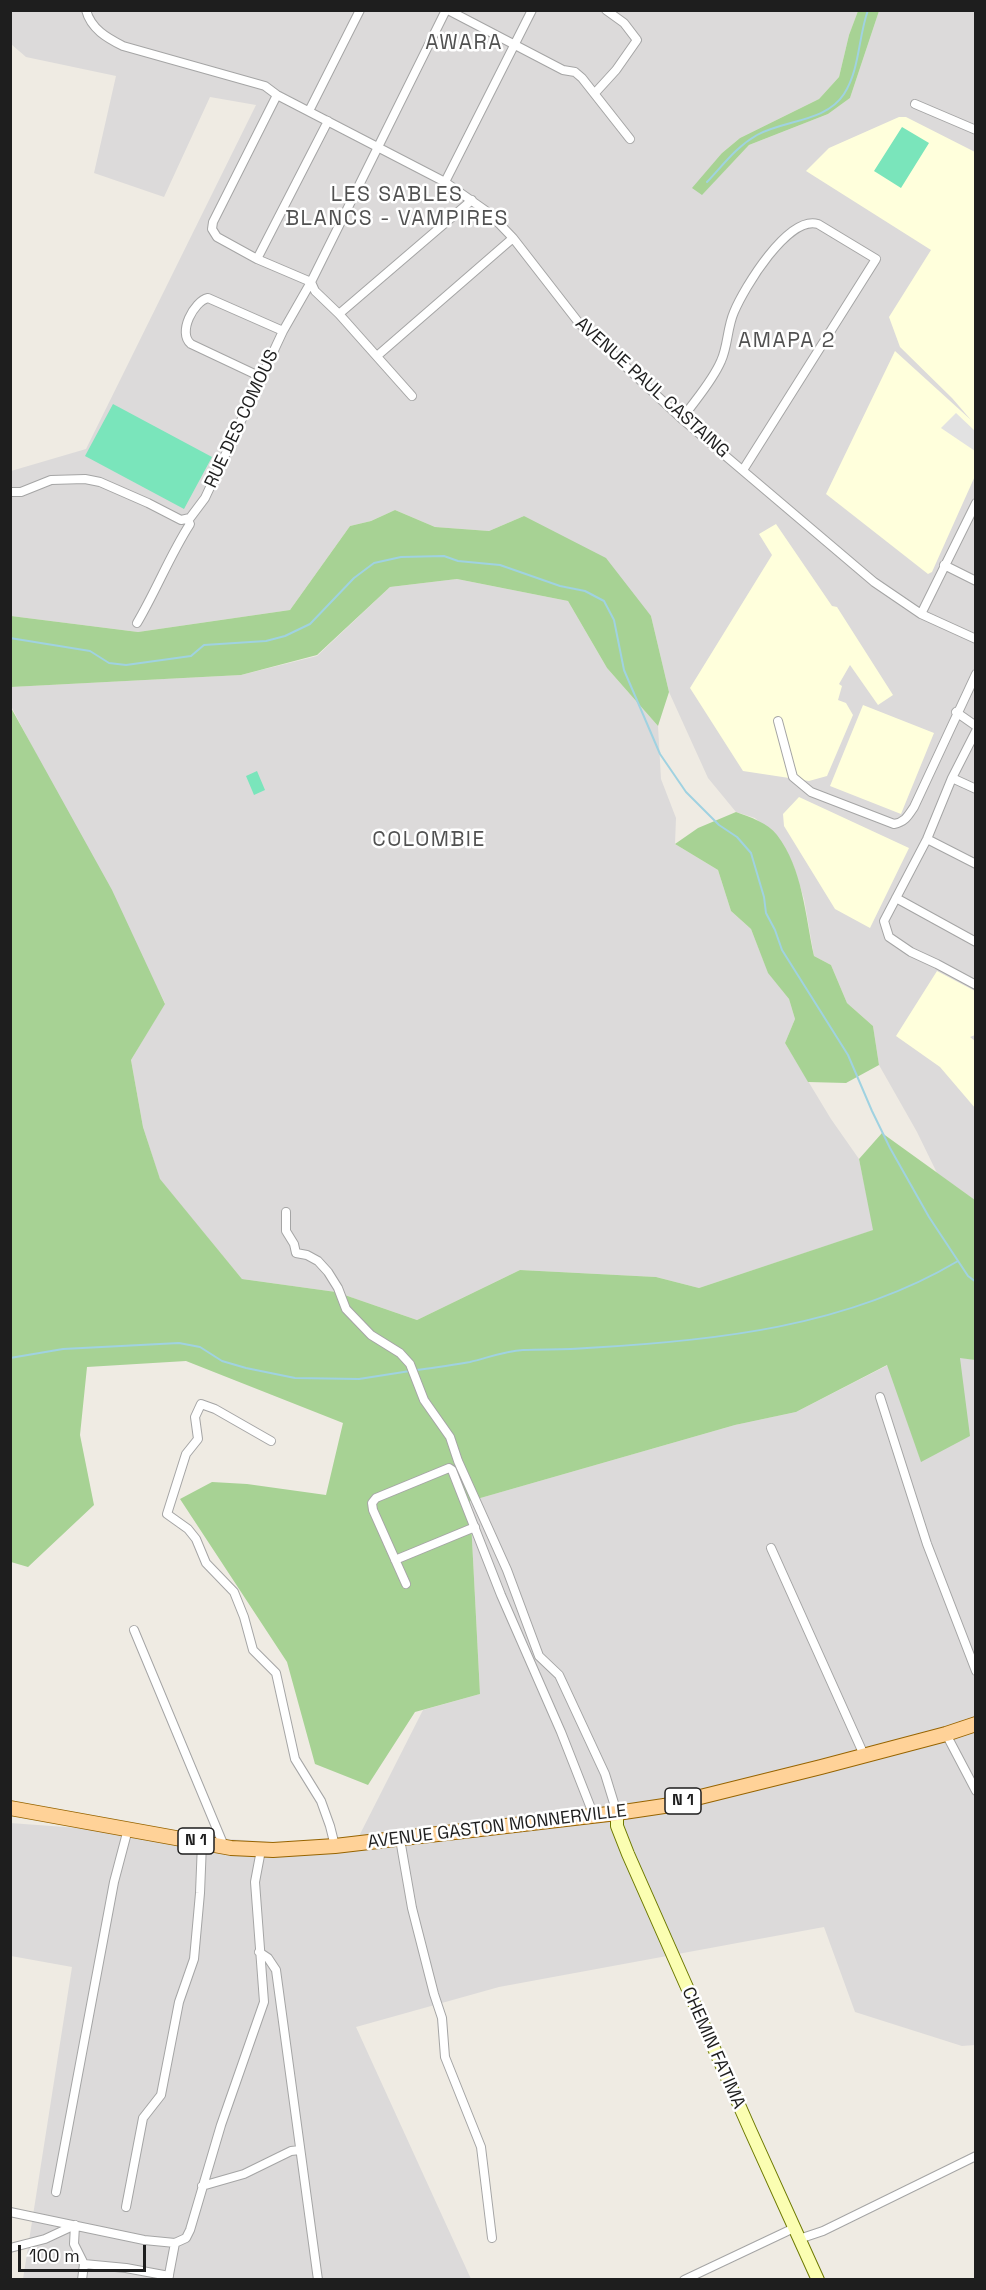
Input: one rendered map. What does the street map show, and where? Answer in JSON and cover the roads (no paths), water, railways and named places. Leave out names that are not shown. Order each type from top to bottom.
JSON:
[{"type":"main road","name":"AVENUE GASTON MONNERVILLE","points":[[10,1808],[224,1846],[261,1850],[335,1846],[664,1806],[946,1734],[975,1724]]},
{"type":"street","name":"AVENUE PAUL CASTAING","points":[[86,10],[101,33],[123,46],[265,86],[278,95],[445,182],[472,200],[489,213],[513,238],[579,323],[682,419],[854,567],[921,614],[975,639]]},
{"type":"street","points":[[309,111],[360,10]]},
{"type":"street","points":[[447,10],[562,70],[575,72],[595,93],[630,139]]},
{"type":"street","name":"RUE DES COMOUS","points":[[137,623],[156,591],[176,546],[190,524],[188,519],[205,498],[261,376],[311,282],[447,10]]},
{"type":"street","points":[[445,182],[532,10]]},
{"type":"street","points":[[595,93],[616,70],[637,40],[635,34],[624,23],[606,10]]},
{"type":"street","points":[[278,95],[213,222],[212,229],[217,237],[257,259],[311,282],[315,291],[339,314],[412,396]]},
{"type":"street","points":[[915,104],[975,130]]},
{"type":"street","points":[[257,259],[328,121]]},
{"type":"street","points":[[339,314],[472,200]]},
{"type":"street","points":[[682,419],[722,360],[734,313],[758,272],[773,250],[802,225],[810,222],[818,224],[876,259],[743,470]]},
{"type":"street","points":[[377,356],[513,238]]},
{"type":"street","points":[[261,376],[191,344],[186,339],[184,330],[198,302],[206,298],[215,299],[283,332]]},
{"type":"street","points":[[10,492],[26,490],[51,480],[85,479],[108,485],[176,519],[188,519]]},
{"type":"street","points":[[921,614],[975,503]]},
{"type":"street","points":[[944,565],[975,581]]},
{"type":"street","points":[[778,721],[794,777],[811,792],[894,824],[903,822],[910,813],[975,674]]},
{"type":"street","points":[[956,712],[975,726]]},
{"type":"street","points":[[975,732],[952,778],[927,839],[884,921],[889,937],[911,952],[975,985]]},
{"type":"street","points":[[952,778],[975,789]]},
{"type":"street","points":[[927,839],[975,864]]},
{"type":"street","points":[[896,898],[975,942]]},
{"type":"street","points":[[286,1212],[286,1231],[294,1244],[296,1253],[307,1255],[323,1267],[338,1288],[346,1309],[371,1335],[400,1353],[410,1364],[424,1400],[450,1437],[458,1461],[507,1570],[539,1656],[559,1675],[605,1774],[617,1813]]},
{"type":"street","points":[[880,1397],[927,1544],[975,1671]]},
{"type":"street","points":[[271,1441],[215,1409],[201,1404],[195,1417],[198,1439],[186,1454],[167,1514],[188,1529],[196,1539],[206,1563],[234,1592],[253,1650],[276,1673],[295,1759],[321,1801],[335,1846]]},
{"type":"street","points":[[406,1584],[372,1503],[376,1498],[449,1468],[452,1470],[501,1595],[561,1732],[594,1816]]},
{"type":"street","points":[[395,1560],[475,1527]]},
{"type":"street","points":[[771,1548],[864,1755]]},
{"type":"street","points":[[134,1630],[224,1846]]},
{"type":"street","points":[[946,1734],[975,1791]]},
{"type":"street","name":"CHEMIN FATIMA","points":[[617,1813],[616,1826],[628,1854],[818,2280]]},
{"type":"street","points":[[56,2192],[114,1882],[128,1829]]},
{"type":"street","points":[[400,1839],[412,1908],[442,2018],[445,2056],[481,2147],[492,2238]]},
{"type":"street","points":[[126,2207],[143,2118],[161,2095],[178,2002],[194,1959],[202,1843]]},
{"type":"street","points":[[10,2212],[144,2240],[175,2243],[186,2238],[221,2125],[262,2011],[265,1988],[255,1882],[261,1850]]},
{"type":"street","points":[[260,1952],[268,1958],[276,1970],[318,2280]]},
{"type":"street","points":[[202,2186],[231,2179],[291,2151],[300,2150]]},
{"type":"street","points":[[684,2280],[796,2233],[823,2231],[975,2156]]},
{"type":"street","points":[[10,2248],[45,2239],[75,2225]]},
{"type":"street","points":[[75,2225],[74,2244],[84,2264],[82,2280]]},
{"type":"street","points":[[84,2264],[126,2268],[169,2278],[175,2243]]},
{"type":"waterway","points":[[707,182],[736,150],[757,135],[816,115],[836,103],[844,94],[853,74],[868,10]]},
{"type":"waterway","points":[[10,638],[90,651],[109,663],[126,665],[191,656],[204,645],[266,641],[285,636],[310,624],[354,578],[374,563],[401,557],[444,556],[458,561],[500,565],[560,586],[585,591],[604,601],[614,620],[624,670],[660,754],[686,792],[719,825],[737,837],[751,853],[764,897],[766,913],[782,950],[848,1055],[890,1148],[929,1217],[968,1276],[976,1282]]},
{"type":"waterway","points":[[416,1370],[470,1362],[516,1351],[683,1341],[778,1327],[825,1316],[871,1301],[915,1283],[958,1261]]},
{"type":"waterway","points":[[10,1358],[63,1349],[179,1343],[200,1347],[222,1361],[295,1378],[359,1379],[410,1371]]},
{"type":"district","name":"AWARA","points":[[464,43]]},
{"type":"district","name":"LES SABLES BLANCS - VAMPIRES","points":[[397,207]]},
{"type":"district","name":"AMAPA 2","points":[[787,341]]},
{"type":"district","name":"COLOMBIE","points":[[429,840]]}]
